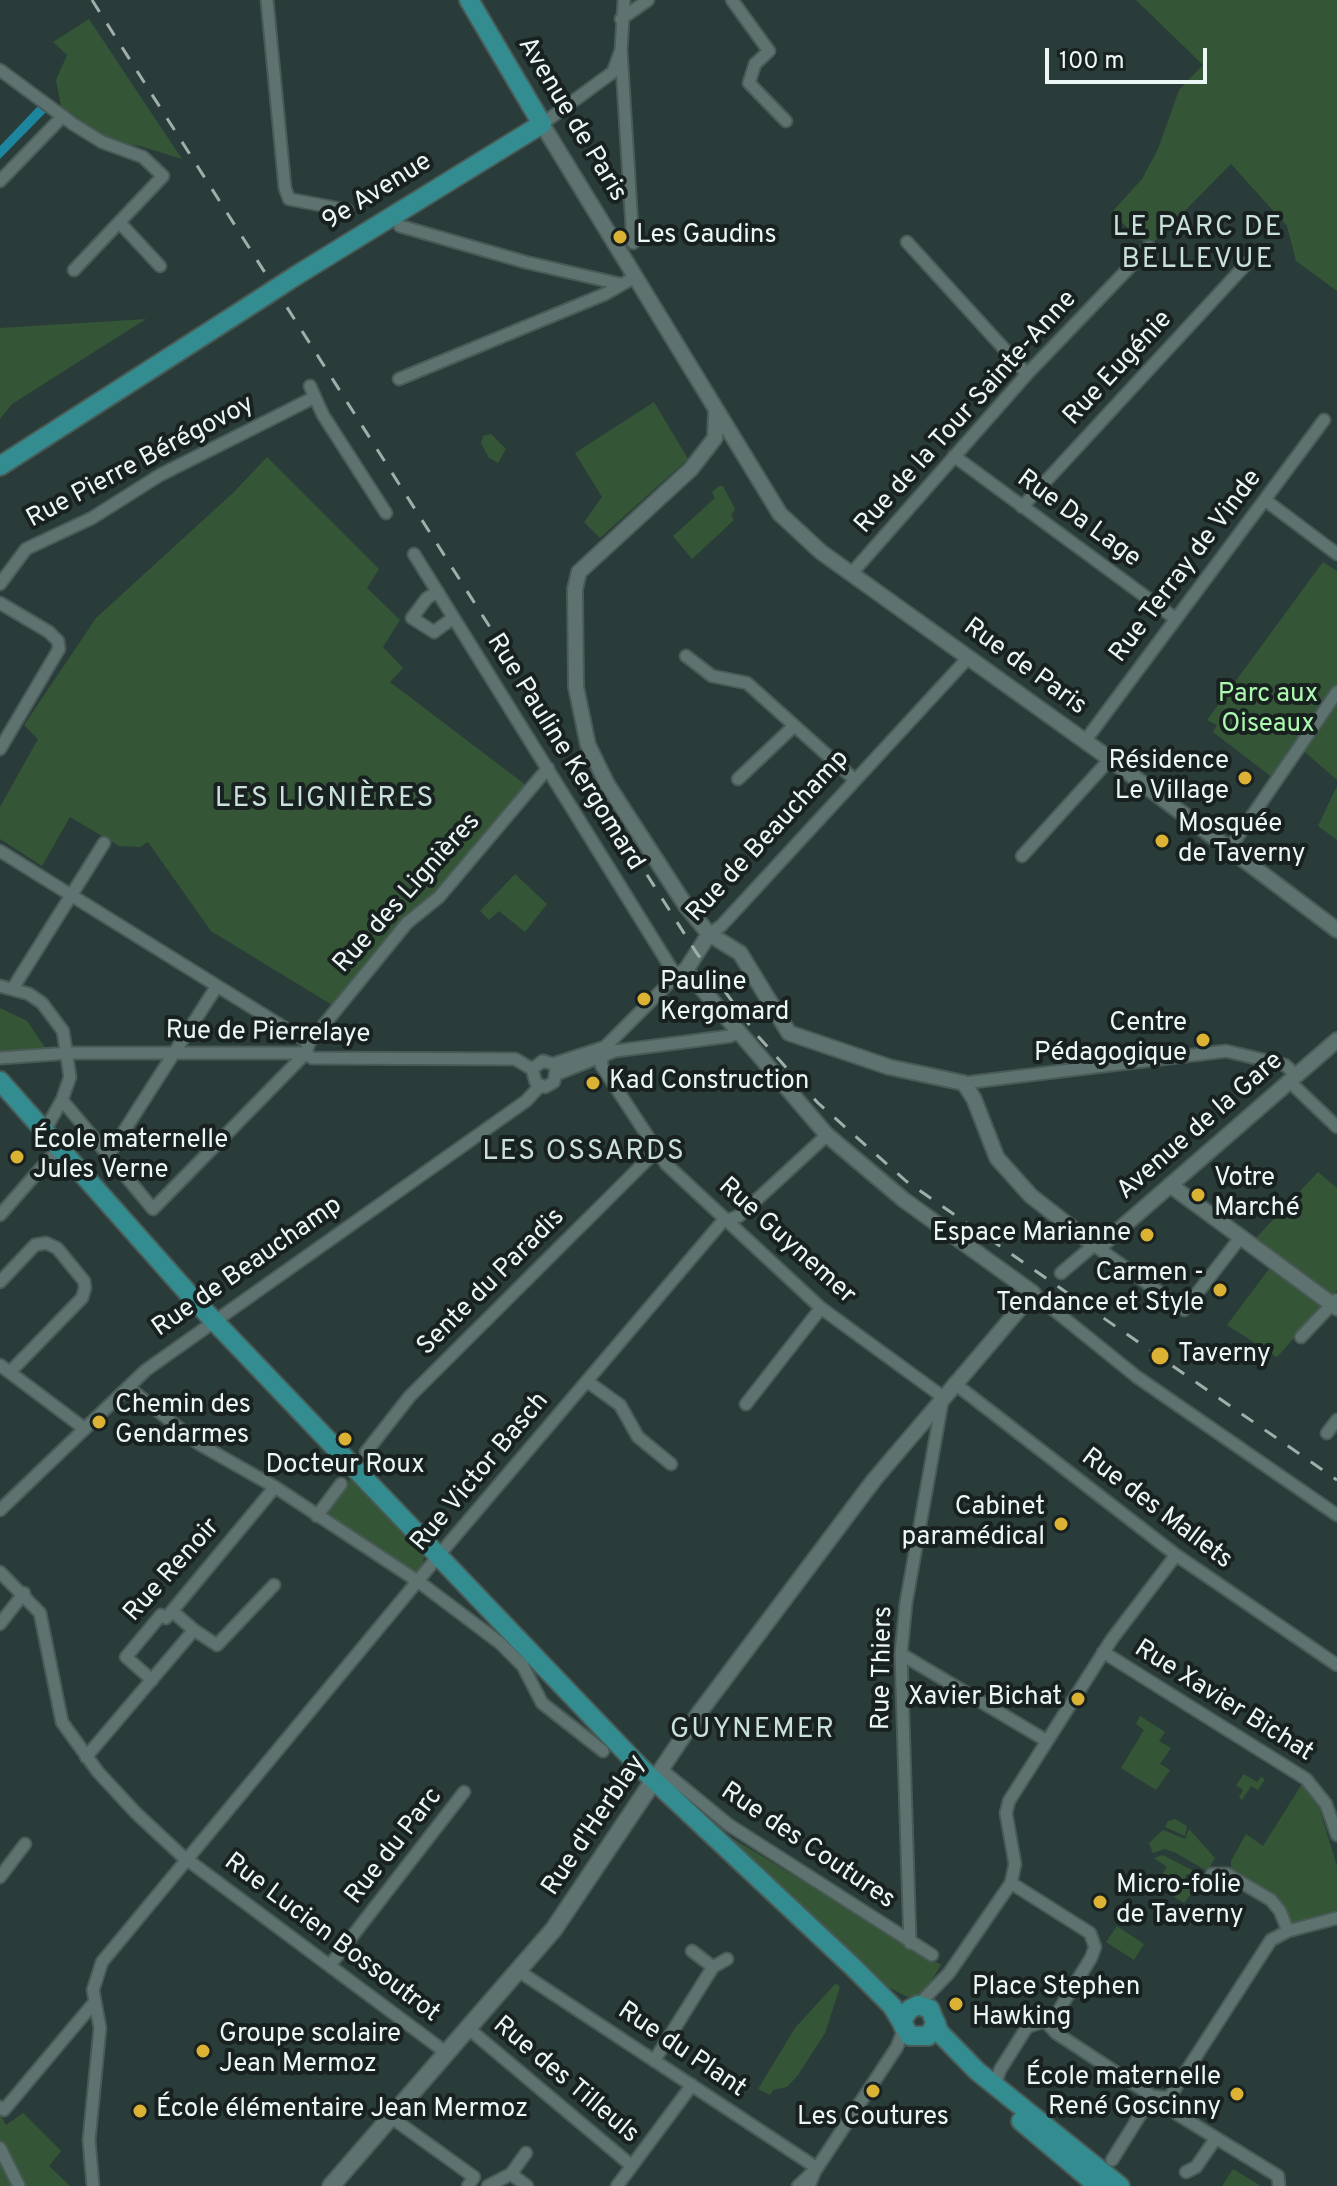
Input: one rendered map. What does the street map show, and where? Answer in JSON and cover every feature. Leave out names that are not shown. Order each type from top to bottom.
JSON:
[{"type":"main road","name":"Avenue de Paris","points":[[469,0],[542,124]]},
{"type":"main road","name":"9e Avenue","points":[[0,466],[297,275],[542,124]]},
{"type":"main road","points":[[0,1071],[6,1087],[62,1150],[222,1315],[385,1502],[483,1605],[853,1967],[892,2006],[912,2033],[940,2048],[1098,2186]]},
{"type":"main road","name":"Rue d'Herblay","points":[[331,2186],[520,1972],[554,1929],[658,1775]]},
{"type":"main road","points":[[853,1967],[897,1999],[930,2009],[946,2041],[1002,2094],[1073,2146],[1120,2186]]},
{"type":"main road","points":[[912,2033],[906,2012],[917,2006]]},
{"type":"main road","points":[[912,2033],[932,2034],[936,2020]]},
{"type":"street","points":[[267,0],[285,188],[289,199],[347,210]]},
{"type":"street","points":[[624,0],[621,50],[633,243]]},
{"type":"street","points":[[621,19],[648,0]]},
{"type":"street","points":[[737,1],[769,51],[755,64],[749,83],[786,121]]},
{"type":"street","points":[[542,124],[605,81],[613,72],[621,50]]},
{"type":"street","points":[[0,70],[102,142],[143,157],[163,176],[74,270]]},
{"type":"street","points":[[0,181],[63,116]]},
{"type":"street","name":"Avenue de Paris","points":[[542,124],[716,413]]},
{"type":"street","points":[[120,223],[160,266]]},
{"type":"street","points":[[400,226],[525,262],[620,284]]},
{"type":"street","points":[[907,242],[1027,374]]},
{"type":"street","name":"Rue de la Tour Sainte-Anne","points":[[851,574],[1027,374],[1149,247]]},
{"type":"street","name":"Rue Eugénie","points":[[1022,507],[1249,261]]},
{"type":"street","points":[[399,379],[605,294],[632,271]]},
{"type":"street","name":"Rue Pierre Bérégovoy","points":[[0,584],[26,549],[92,518],[160,475],[313,392],[386,513]]},
{"type":"street","points":[[716,413],[715,438],[691,469],[579,572],[575,589],[576,687],[588,745],[607,784],[686,906],[709,934],[740,953],[789,1033],[889,1067],[964,1083],[1226,1051],[1285,1065],[1337,1127]]},
{"type":"street","name":"Rue de Paris","points":[[716,413],[780,514],[851,574],[1110,759],[1337,930]]},
{"type":"street","name":"Rue Terray de Vinde","points":[[1085,741],[1324,420]]},
{"type":"street","points":[[706,451],[725,441],[741,450]]},
{"type":"street","name":"Rue Da Lage","points":[[954,456],[1176,619]]},
{"type":"street","points":[[1265,500],[1337,554]]},
{"type":"street","name":"Rue Pauline Kergomard","points":[[414,554],[681,973]]},
{"type":"street","points":[[438,592],[427,598],[412,618],[434,632],[453,618]]},
{"type":"street","points":[[0,603],[49,632],[58,641],[59,649],[0,749]]},
{"type":"street","points":[[686,656],[712,676],[747,683],[855,780]]},
{"type":"street","name":"Rue de Beauchamp","points":[[555,1069],[604,1051],[681,973],[709,934],[721,926],[968,658]]},
{"type":"street","points":[[1230,848],[1337,692]]},
{"type":"street","points":[[738,779],[794,726]]},
{"type":"street","points":[[1022,856],[1110,759]]},
{"type":"street","name":"Rue des Lignières","points":[[108,1156],[153,1209],[308,1048],[407,923],[439,897],[548,768]]},
{"type":"street","points":[[45,1130],[62,1100],[70,1077],[69,1053],[58,1021],[42,1003],[6,987],[104,843]]},
{"type":"street","points":[[0,851],[217,986],[308,1048]]},
{"type":"street","points":[[681,973],[827,1135],[904,1200],[1033,1293],[1137,1377],[1337,1515]]},
{"type":"street","points":[[62,1100],[108,1156],[217,986]]},
{"type":"street","points":[[625,1030],[622,1040],[636,1048]]},
{"type":"street","points":[[604,1051],[731,1036],[737,1032]]},
{"type":"street","name":"Avenue de la Gare","points":[[1094,1245],[1105,1242],[1337,1040]]},
{"type":"street","name":"Rue de Pierrelaye","points":[[0,1058],[69,1053],[174,1054],[308,1048],[312,1058],[515,1059],[532,1069]]},
{"type":"street","name":"Rue Guynemer","points":[[604,1051],[601,1065],[655,1152],[821,1308],[943,1397]]},
{"type":"street","points":[[543,1061],[555,1069],[550,1085],[540,1086],[532,1079],[532,1069],[543,1061]]},
{"type":"street","points":[[964,1083],[974,1099],[997,1158],[1031,1196],[1184,1310],[1240,1238]]},
{"type":"street","name":"Rue de Beauchamp","points":[[0,1510],[128,1387],[222,1315],[526,1101],[540,1086]]},
{"type":"street","name":"Rue Victor Basch","points":[[93,2004],[93,1990],[102,1962],[437,1558],[675,1277],[728,1220],[739,1216],[827,1135]]},
{"type":"street","points":[[0,1215],[49,1159],[62,1150]]},
{"type":"street","name":"Sente du Paradis","points":[[366,1452],[410,1396],[655,1152]]},
{"type":"street","points":[[1170,1185],[1336,1304],[1301,1337]]},
{"type":"street","points":[[0,1282],[35,1245],[46,1243],[57,1248],[84,1281],[82,1298],[5,1368],[85,1429]]},
{"type":"street","points":[[1061,1273],[1094,1245]]},
{"type":"street","name":"Rue d'Herblay","points":[[658,1775],[788,1592],[954,1383],[1033,1293]]},
{"type":"street","points":[[746,1404],[821,1308]]},
{"type":"street","points":[[588,1382],[620,1405],[638,1437],[671,1464]]},
{"type":"street","name":"Rue des Mallets","points":[[954,1383],[1176,1555],[1337,1665]]},
{"type":"street","points":[[128,1387],[199,1444],[275,1487],[419,1582],[500,1643],[523,1666],[542,1703],[603,1751]]},
{"type":"street","name":"Rue Thiers","points":[[910,1943],[901,1654],[906,1603],[943,1397]]},
{"type":"street","points":[[1327,1433],[1337,1420]]},
{"type":"street","points":[[317,1516],[341,1484]]},
{"type":"street","name":"Rue Renoir","points":[[152,1680],[126,1657],[161,1615],[166,1618],[275,1487]]},
{"type":"street","points":[[917,2006],[949,1973],[1011,1883],[1015,1864],[1007,1807],[1103,1652],[1176,1555]]},
{"type":"street","name":"Rue Lucien Bossoutrot","points":[[0,1572],[24,1593],[40,1613],[62,1722],[86,1757],[136,1813],[188,1860],[448,2054]]},
{"type":"street","points":[[172,1611],[217,1645],[274,1585]]},
{"type":"street","points":[[0,1624],[24,1593]]},
{"type":"street","points":[[86,1757],[194,1630]]},
{"type":"street","name":"Rue Xavier Bichat","points":[[1103,1652],[1306,1779],[1326,1804],[1337,1835]]},
{"type":"street","points":[[901,1654],[1047,1741]]},
{"type":"street","name":"Rue des Coutures","points":[[658,1775],[678,1783],[729,1825],[932,1955]]},
{"type":"street","name":"Rue du Parc","points":[[330,1965],[464,1792]]},
{"type":"street","points":[[0,1877],[25,1844]]},
{"type":"street","points":[[1212,1874],[1227,1874],[1271,1900],[1280,1911],[1288,1931]]},
{"type":"street","points":[[1002,2094],[996,2082],[1004,2063],[1027,2027],[1054,2018],[1091,1958],[1095,1942],[1090,1933],[1011,1883]]},
{"type":"street","points":[[1169,2098],[1271,1940],[1288,1931],[1337,1918]]},
{"type":"street","points":[[692,1951],[713,1967]]},
{"type":"street","points":[[654,2061],[713,1967],[727,1959]]},
{"type":"street","name":"Rue du Plant","points":[[520,1972],[816,2170]]},
{"type":"street","points":[[936,2020],[937,2000],[949,1973]]},
{"type":"street","points":[[0,2107],[4,2110],[93,2004],[100,2028],[89,2140],[93,2186]]},
{"type":"street","points":[[1045,2021],[1056,2033],[1152,2096],[1169,2098]]},
{"type":"street","name":"Rue des Tilleuls","points":[[469,2029],[632,2166]]},
{"type":"street","points":[[809,2186],[816,2170],[897,2047],[912,2033]]},
{"type":"street","points":[[617,2186],[692,2085]]},
{"type":"street","points":[[1112,2160],[1152,2096]]},
{"type":"street","points":[[1169,2098],[1177,2114],[1278,2176],[1279,2186]]},
{"type":"street","points":[[392,2118],[474,2177],[468,2186]]},
{"type":"street","points":[[1186,2172],[1196,2167],[1216,2138]]},
{"type":"street","points":[[0,2148],[19,2186]]},
{"type":"street","points":[[488,2186],[511,2174],[526,2153]]},
{"type":"street","points":[[798,2186],[816,2170]]},
{"type":"street","points":[[511,2174],[527,2186]]},
{"type":"green space","points":[[1136,0],[1337,0],[1337,291],[1296,261],[1287,226],[1231,164],[1149,247],[1111,213],[1142,179],[1158,149],[1179,90],[1203,65]]},
{"type":"green space","points":[[89,19],[182,159],[140,146],[102,142],[63,116],[56,80],[67,55],[53,42]]},
{"type":"green space","points":[[146,319],[12,404],[0,419],[0,328]]},
{"type":"green space","points":[[654,402],[688,459],[600,538],[584,522],[602,497],[575,453]]},
{"type":"green space","points":[[491,434],[506,449],[498,463],[489,458],[481,443],[483,436]]},
{"type":"green space","points":[[267,457],[379,569],[367,588],[400,620],[383,647],[403,668],[390,682],[531,789],[337,1008],[211,931],[148,842],[140,847],[119,846],[70,817],[42,866],[0,839],[0,807],[38,739],[24,725],[96,618],[234,492]]},
{"type":"green space","points":[[723,486],[735,509],[731,515],[734,520],[692,559],[673,536],[715,498],[712,492]]},
{"type":"green space","name":"Parc aux Oiseaux","points":[[1323,562],[1337,571],[1337,688],[1273,778],[1213,732],[1217,725],[1207,720]]},
{"type":"green space","points":[[1337,692],[1337,780],[1298,746]]},
{"type":"green space","points":[[1337,786],[1337,840],[1318,826]]},
{"type":"green space","points":[[515,874],[547,904],[525,932],[499,911],[489,920],[480,911]]},
{"type":"green space","points":[[0,1008],[27,1021],[46,1049],[0,1052]]},
{"type":"green space","points":[[1318,1172],[1337,1188],[1337,1290],[1332,1296],[1253,1241]]},
{"type":"green space","points":[[1269,1269],[1323,1306],[1277,1357],[1227,1325]]},
{"type":"green space","points":[[351,1478],[424,1556],[422,1569],[414,1572],[323,1516]]},
{"type":"green space","points":[[1140,1716],[1165,1732],[1159,1741],[1171,1748],[1160,1764],[1170,1770],[1156,1790],[1121,1768],[1144,1730],[1136,1724]]},
{"type":"green space","points":[[1244,1774],[1257,1782],[1261,1777],[1265,1779],[1258,1790],[1251,1786],[1242,1800],[1239,1797],[1243,1790],[1236,1785]]},
{"type":"green space","points":[[1302,1784],[1319,1807],[1337,1866],[1337,1912],[1289,1925],[1282,1909],[1231,1873],[1231,1861],[1246,1834],[1263,1846]]},
{"type":"green space","points":[[1175,1819],[1187,1826],[1185,1836],[1165,1827],[1168,1821]]},
{"type":"green space","points":[[1189,1829],[1215,1858],[1207,1871],[1174,1852],[1164,1849],[1153,1853],[1149,1843],[1163,1830],[1185,1839]]},
{"type":"green space","points":[[732,1838],[941,1965],[923,1994],[912,1999],[880,1983],[727,1842]]},
{"type":"green space","points":[[1163,1855],[1205,1877],[1202,1880],[1187,1874],[1184,1880],[1197,1886],[1184,1903],[1156,1885],[1167,1867],[1154,1858]]},
{"type":"green space","points":[[1117,1926],[1144,1944],[1134,1960],[1106,1942]]},
{"type":"green space","points":[[836,1983],[840,1987],[825,2033],[798,2075],[787,2087],[773,2090],[770,2095],[758,2089],[795,2028]]},
{"type":"green space","points":[[23,2113],[61,2151],[49,2166],[70,2186],[0,2186],[0,2114],[6,2125]]},
{"type":"green space","points":[[1233,2169],[1261,2186],[1222,2186]]},
{"type":"water","points":[[39,105],[47,111],[0,159],[0,146]]},
{"type":"railway","points":[[92,0],[696,952],[756,1034],[818,1103],[906,1181],[1337,1480]]},
{"type":"place","name":"Les Gaudins","points":[[620,237]]},
{"type":"place","name":"Résidence Le Village","points":[[1245,778]]},
{"type":"place","name":"Mosquée de Taverny","points":[[1162,841]]},
{"type":"place","name":"Pauline Kergomard","points":[[644,999]]},
{"type":"place","name":"Centre Pédagogique","points":[[1203,1040]]},
{"type":"place","name":"Kad Construction","points":[[593,1083]]},
{"type":"place","name":"École maternelle Jules Verne","points":[[17,1157]]},
{"type":"place","name":"Votre Marché","points":[[1198,1195]]},
{"type":"place","name":"Espace Marianne","points":[[1147,1235]]},
{"type":"place","name":"Carmen - Tendance et Style","points":[[1220,1290]]},
{"type":"place","name":"Taverny","points":[[1160,1356]]},
{"type":"place","name":"Chemin des Gendarmes","points":[[99,1422]]},
{"type":"place","name":"Docteur Roux","points":[[345,1439]]},
{"type":"place","name":"Cabinet paramédical","points":[[1061,1524]]},
{"type":"place","name":"Xavier Bichat","points":[[1078,1699]]},
{"type":"place","name":"Micro-folie de Taverny","points":[[1100,1902]]},
{"type":"place","name":"Place Stephen Hawking","points":[[956,2004]]},
{"type":"place","name":"Groupe scolaire Jean Mermoz","points":[[203,2051]]},
{"type":"place","name":"Les Coutures","points":[[873,2091]]},
{"type":"place","name":"École maternelle René Goscinny","points":[[1237,2094]]},
{"type":"place","name":"École élémentaire Jean Mermoz","points":[[140,2111]]},
{"type":"district","name":"LE PARC DE BELLEVUE","points":[[1198,245]]},
{"type":"district","name":"LES LIGNIÈRES","points":[[325,800]]},
{"type":"district","name":"LES OSSARDS","points":[[584,1153]]},
{"type":"district","name":"GUYNEMER","points":[[753,1731]]}]
